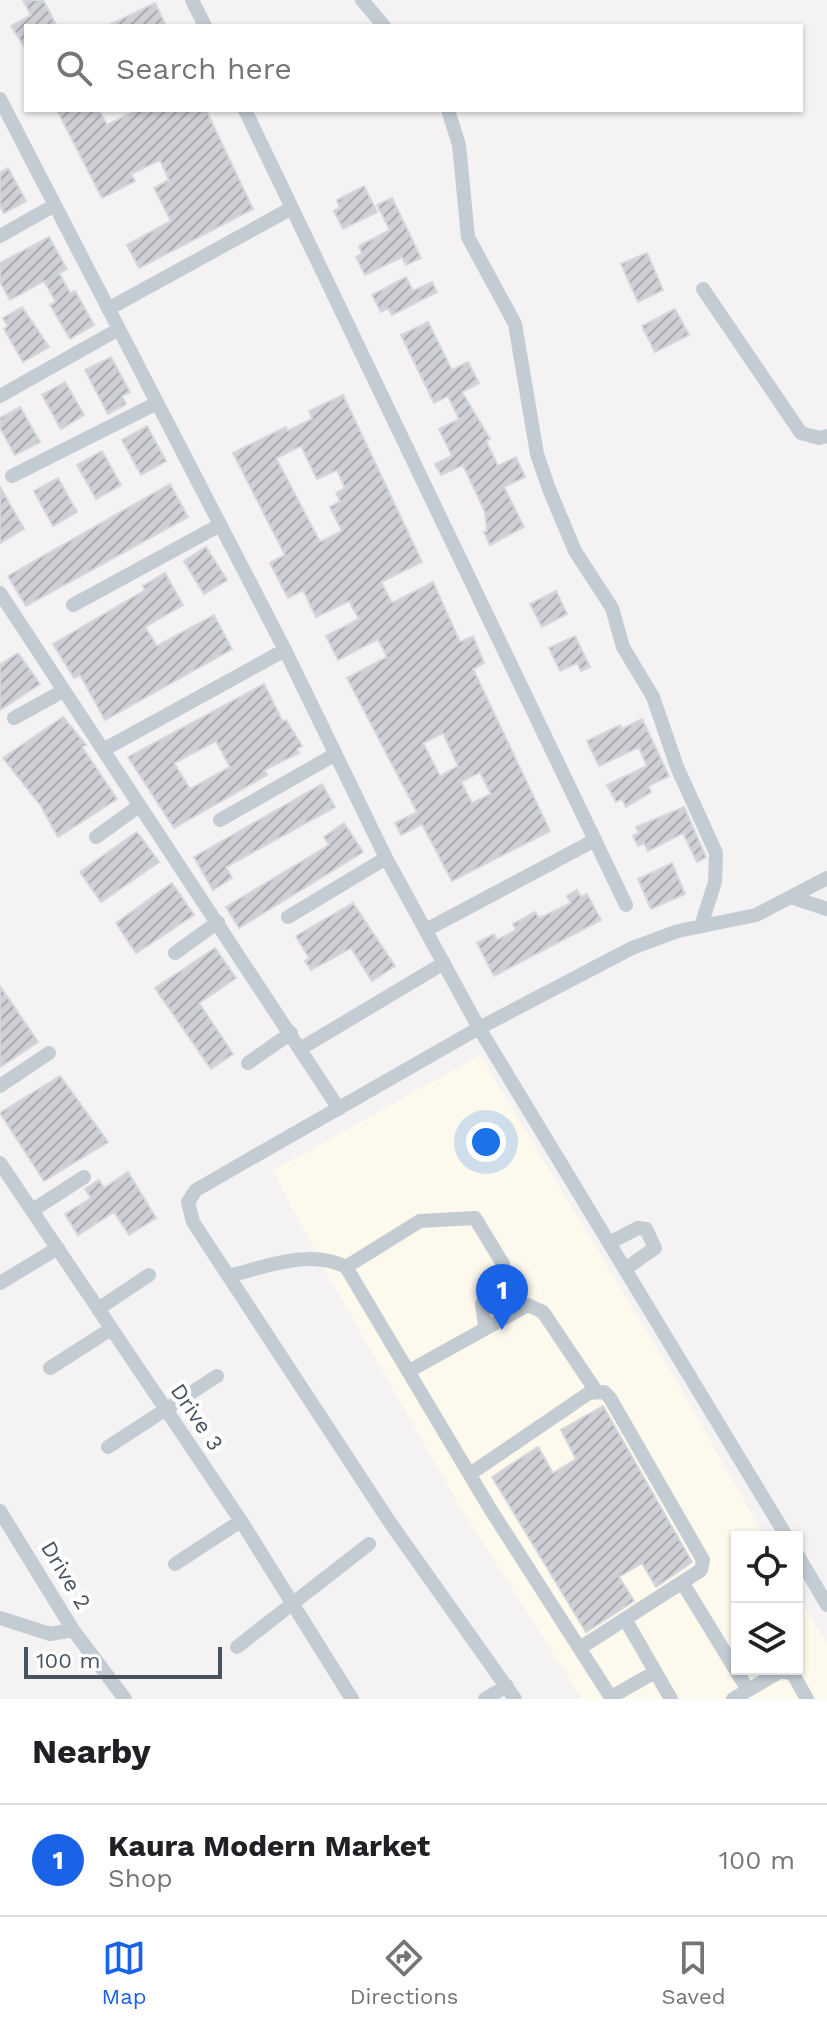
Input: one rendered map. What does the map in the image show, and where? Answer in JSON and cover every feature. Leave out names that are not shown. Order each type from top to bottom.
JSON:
[{"type":"street","points":[[192,0],[204,24]]},
{"type":"street","points":[[362,0],[382,24]]},
{"type":"street","points":[[0,99],[285,650],[386,858],[479,1028],[783,1531]]},
{"type":"street","points":[[246,112],[626,905]]},
{"type":"street","points":[[449,112],[459,145],[468,237],[515,324],[537,454],[549,489],[575,551],[612,608],[623,647],[653,697],[677,767],[716,853],[715,882],[701,926]]},
{"type":"street","points":[[0,236],[55,205]]},
{"type":"street","points":[[108,309],[292,208]]},
{"type":"street","points":[[703,289],[801,433],[819,438],[827,436]]},
{"type":"street","points":[[0,396],[119,329]]},
{"type":"street","points":[[12,476],[157,403]]},
{"type":"street","points":[[73,605],[220,525]]},
{"type":"street","points":[[0,593],[339,1109]]},
{"type":"street","points":[[105,749],[285,650]]},
{"type":"street","points":[[14,718],[63,691]]},
{"type":"street","points":[[220,820],[334,755]]},
{"type":"street","points":[[96,837],[139,806]]},
{"type":"street","points":[[426,930],[595,840]]},
{"type":"street","points":[[288,917],[386,858]]},
{"type":"street","points":[[485,1699],[511,1692],[391,1524],[193,1222],[188,1211],[191,1196],[479,1028],[632,948],[701,926],[756,915],[794,898],[827,878]]},
{"type":"street","points":[[794,898],[827,909]]},
{"type":"street","points":[[175,953],[218,922]]},
{"type":"street","points":[[300,1049],[444,963]]},
{"type":"street","points":[[248,1063],[291,1033]]},
{"type":"street","points":[[0,1086],[49,1053]]},
{"type":"street","name":"Drive 3","points":[[0,1163],[241,1521],[352,1699]]},
{"type":"street","points":[[33,1210],[84,1177]]},
{"type":"street","points":[[346,1267],[420,1221],[475,1218],[503,1264],[482,1304],[485,1326]]},
{"type":"street","points":[[609,1243],[643,1228],[655,1244],[654,1250],[625,1269]]},
{"type":"street","points":[[0,1283],[58,1248]]},
{"type":"street","points":[[228,1276],[308,1258],[329,1258],[346,1267],[470,1474],[611,1698],[655,1672]]},
{"type":"street","points":[[98,1309],[149,1275]]},
{"type":"street","points":[[409,1371],[521,1306],[538,1307],[596,1391],[610,1398],[702,1555],[701,1570],[580,1648]]},
{"type":"street","points":[[50,1368],[111,1329]]},
{"type":"street","points":[[108,1447],[217,1376]]},
{"type":"street","points":[[470,1474],[596,1391]]},
{"type":"street","name":"Drive 2","points":[[0,1511],[73,1630],[125,1699]]},
{"type":"street","points":[[175,1564],[241,1521]]},
{"type":"street","points":[[237,1647],[369,1544]]},
{"type":"street","points":[[803,1564],[827,1605]]},
{"type":"street","points":[[682,1582],[748,1690]]},
{"type":"street","points":[[0,1618],[50,1634],[73,1630]]},
{"type":"street","points":[[625,1619],[671,1699]]},
{"type":"street","points":[[733,1699],[781,1671],[787,1672],[807,1699]]},
{"type":"shaded area","points":[[480,1055],[677,1382],[762,1531],[731,1531],[731,1675],[803,1675],[803,1603],[827,1644],[827,1699],[582,1699],[456,1500],[329,1277],[273,1171]]},
{"type":"building","points":[[23,0],[43,0],[56,24],[24,24],[24,46],[11,26],[31,15]]},
{"type":"building","points":[[155,3],[165,24],[111,24]]},
{"type":"building","points":[[58,112],[100,112],[107,125],[133,112],[207,112],[253,209],[139,268],[127,245],[171,221],[154,188],[169,180],[160,160],[131,174],[135,181],[102,198]]},
{"type":"building","points":[[8,168],[26,201],[4,213],[0,206],[0,173]]},
{"type":"building","points":[[364,186],[377,212],[343,229],[334,211],[340,208],[337,200]]},
{"type":"building","points":[[392,198],[421,258],[406,265],[402,257],[365,275],[356,257],[362,254],[359,246],[390,230],[377,205]]},
{"type":"building","points":[[49,237],[67,269],[59,273],[70,293],[75,291],[94,325],[70,339],[50,305],[56,302],[44,281],[10,300],[0,282],[0,263]]},
{"type":"building","points":[[647,253],[663,290],[638,302],[621,264]]},
{"type":"building","points":[[406,277],[413,291],[432,282],[437,292],[392,315],[388,308],[381,312],[372,295]]},
{"type":"building","points":[[22,307],[49,347],[23,362],[4,329],[8,326],[3,318]]},
{"type":"building","points":[[675,309],[689,335],[655,352],[642,326]]},
{"type":"building","points":[[428,322],[452,370],[468,362],[479,383],[462,392],[490,439],[486,441],[498,466],[516,457],[525,477],[504,487],[524,527],[490,545],[484,532],[487,531],[485,512],[463,465],[441,475],[435,464],[452,456],[439,429],[459,419],[448,396],[434,403],[401,335]]},
{"type":"building","points":[[111,357],[130,392],[122,396],[126,404],[108,414],[85,370]]},
{"type":"building","points":[[65,382],[84,415],[61,429],[42,395]]},
{"type":"building","points":[[343,395],[422,562],[381,582],[392,603],[433,582],[460,642],[473,636],[484,663],[473,669],[550,831],[452,881],[422,824],[401,835],[395,823],[417,812],[347,678],[387,657],[378,639],[338,660],[326,636],[359,619],[349,601],[316,617],[303,590],[288,598],[270,563],[285,555],[233,453],[286,427],[287,431],[312,419],[309,411]],"holes":[[[301,446],[317,479],[337,470],[345,488],[336,493],[340,501],[330,507],[342,531],[320,542],[276,458]],[[443,733],[458,766],[440,776],[423,743]],[[480,772],[491,794],[472,803],[461,782]]]},
{"type":"building","points":[[20,407],[40,442],[15,455],[0,428],[0,418]]},
{"type":"building","points":[[147,426],[166,461],[141,475],[122,440]]},
{"type":"building","points":[[102,451],[121,485],[96,499],[77,465]]},
{"type":"building","points":[[58,478],[77,512],[53,526],[34,491]]},
{"type":"building","points":[[170,484],[188,517],[26,606],[8,576]]},
{"type":"building","points":[[0,487],[24,529],[0,543]]},
{"type":"building","points":[[206,547],[227,580],[204,594],[184,561]]},
{"type":"building","points":[[165,573],[183,605],[145,627],[157,646],[214,615],[232,649],[105,720],[80,675],[74,678],[53,644],[145,590],[143,586]]},
{"type":"building","points":[[556,591],[567,614],[542,627],[530,604]]},
{"type":"building","points":[[575,636],[590,667],[581,671],[577,663],[560,671],[549,648]]},
{"type":"building","points":[[18,653],[40,684],[0,710],[0,665]]},
{"type":"building","points":[[264,684],[283,722],[286,720],[302,746],[297,749],[299,753],[264,770],[267,775],[174,828],[128,757]],"holes":[[[216,741],[230,767],[190,789],[174,763]]]},
{"type":"building","points":[[63,717],[86,745],[82,747],[117,799],[58,837],[41,806],[3,758]]},
{"type":"building","points":[[642,719],[669,776],[648,786],[651,792],[626,807],[622,799],[616,802],[607,785],[647,766],[639,747],[599,766],[587,741],[620,725],[622,729]]},
{"type":"building","points":[[322,784],[335,807],[226,867],[232,878],[213,890],[194,857]]},
{"type":"building","points":[[684,807],[706,857],[697,862],[683,833],[648,851],[644,843],[638,846],[633,836],[639,833],[636,827]]},
{"type":"building","points":[[344,823],[363,852],[239,928],[226,907],[329,845],[324,837]]},
{"type":"building","points":[[137,832],[159,862],[101,902],[80,872]]},
{"type":"building","points":[[672,863],[685,894],[651,909],[638,879]]},
{"type":"building","points":[[172,883],[194,915],[136,953],[116,923]]},
{"type":"building","points":[[577,890],[581,897],[587,894],[601,920],[494,976],[477,943],[494,934],[497,940],[516,930],[513,924],[535,912],[539,918],[571,903],[567,896]]},
{"type":"building","points":[[353,903],[395,966],[372,981],[351,948],[311,970],[305,961],[309,958],[296,936]]},
{"type":"building","points":[[215,948],[236,978],[199,1003],[233,1054],[211,1069],[155,988]]},
{"type":"building","points":[[0,986],[38,1042],[0,1067]]},
{"type":"building","points":[[60,1076],[108,1142],[44,1181],[0,1113]]},
{"type":"building","points":[[128,1172],[156,1218],[129,1235],[114,1212],[78,1235],[65,1214],[91,1198],[85,1189],[99,1180],[104,1188]]},
{"type":"building","points":[[603,1406],[692,1562],[656,1587],[642,1563],[619,1577],[634,1601],[586,1632],[492,1477],[538,1447],[553,1473],[576,1459],[561,1430]]},
{"type":"place","name":"Kaura Modern Market","points":[[502,1330]]}]
